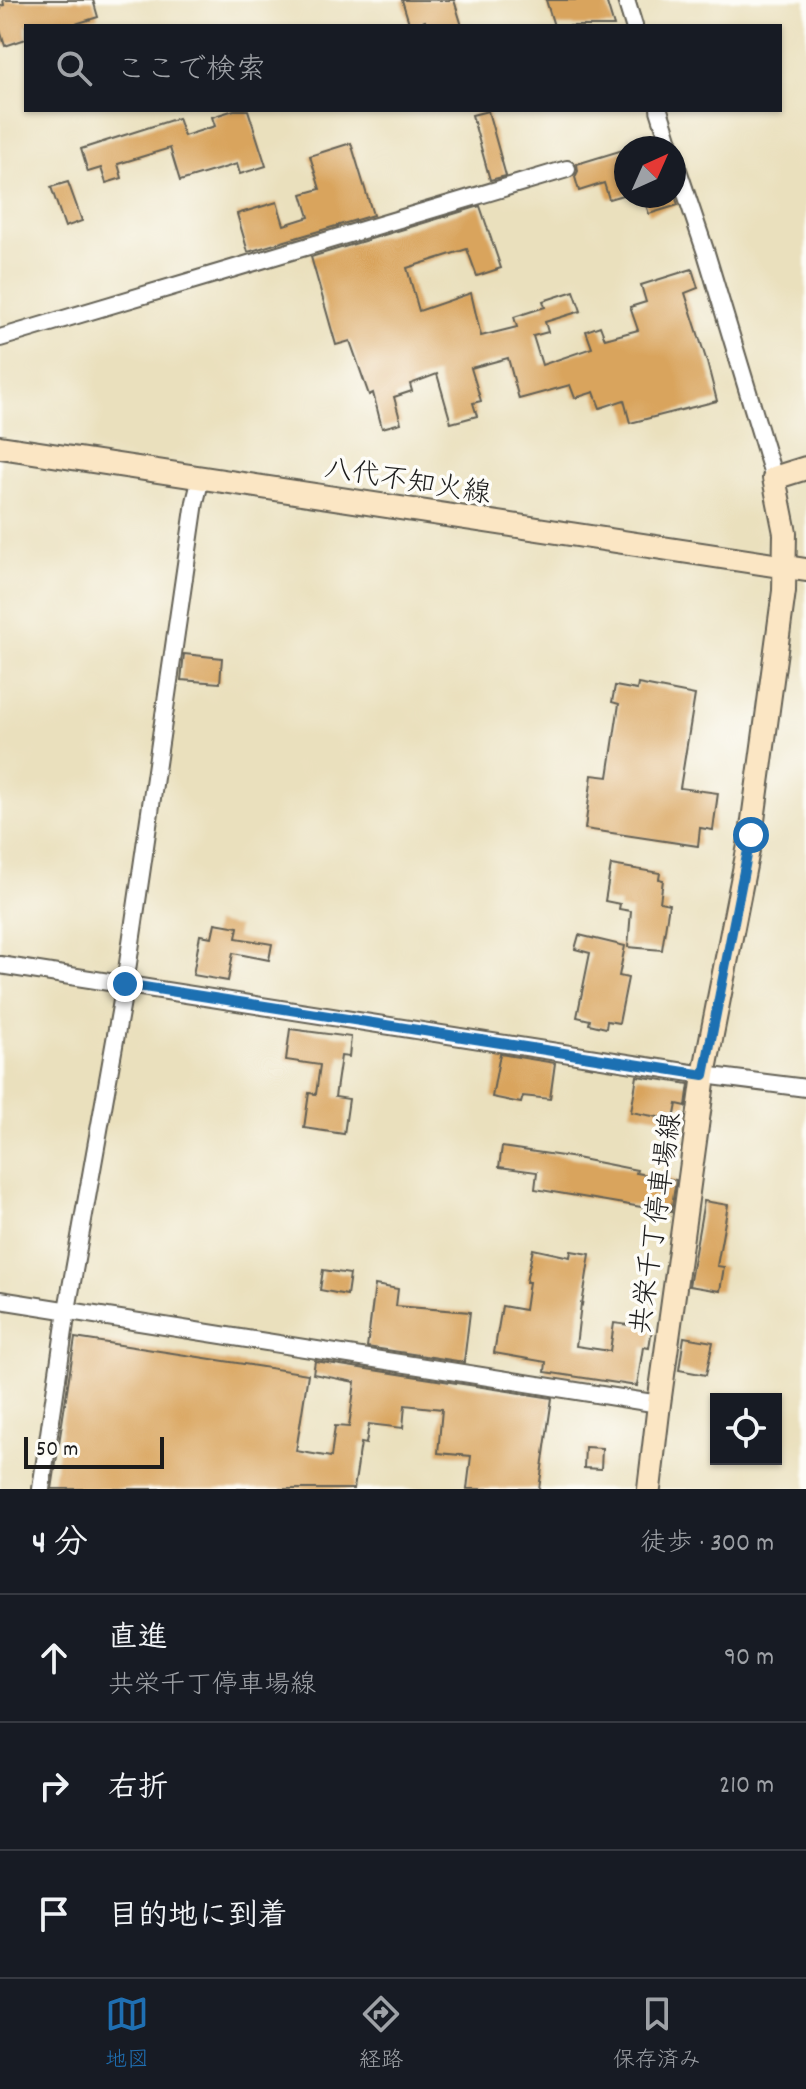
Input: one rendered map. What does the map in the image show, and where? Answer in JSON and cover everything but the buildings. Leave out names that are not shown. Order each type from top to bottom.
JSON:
[{"type":"main road","name":"八代不知火線","points":[[0,447],[795,569]]},
{"type":"main road","points":[[774,478],[806,468]]},
{"type":"main road","name":"共栄千丁停車場線","points":[[649,1489],[704,1075],[751,835],[784,591],[795,569],[774,478]]},
{"type":"street","points":[[626,0],[633,24]]},
{"type":"street","points":[[660,112],[667,136]]},
{"type":"street","points":[[0,338],[567,169]]},
{"type":"street","points":[[686,194],[774,478]]},
{"type":"street","points":[[41,1489],[67,1310],[125,984],[201,478]]},
{"type":"street","points":[[0,965],[704,1075],[806,1088]]},
{"type":"street","points":[[0,1300],[659,1404]]},
{"type":"route","points":[[125,984],[704,1075],[751,835]]}]
